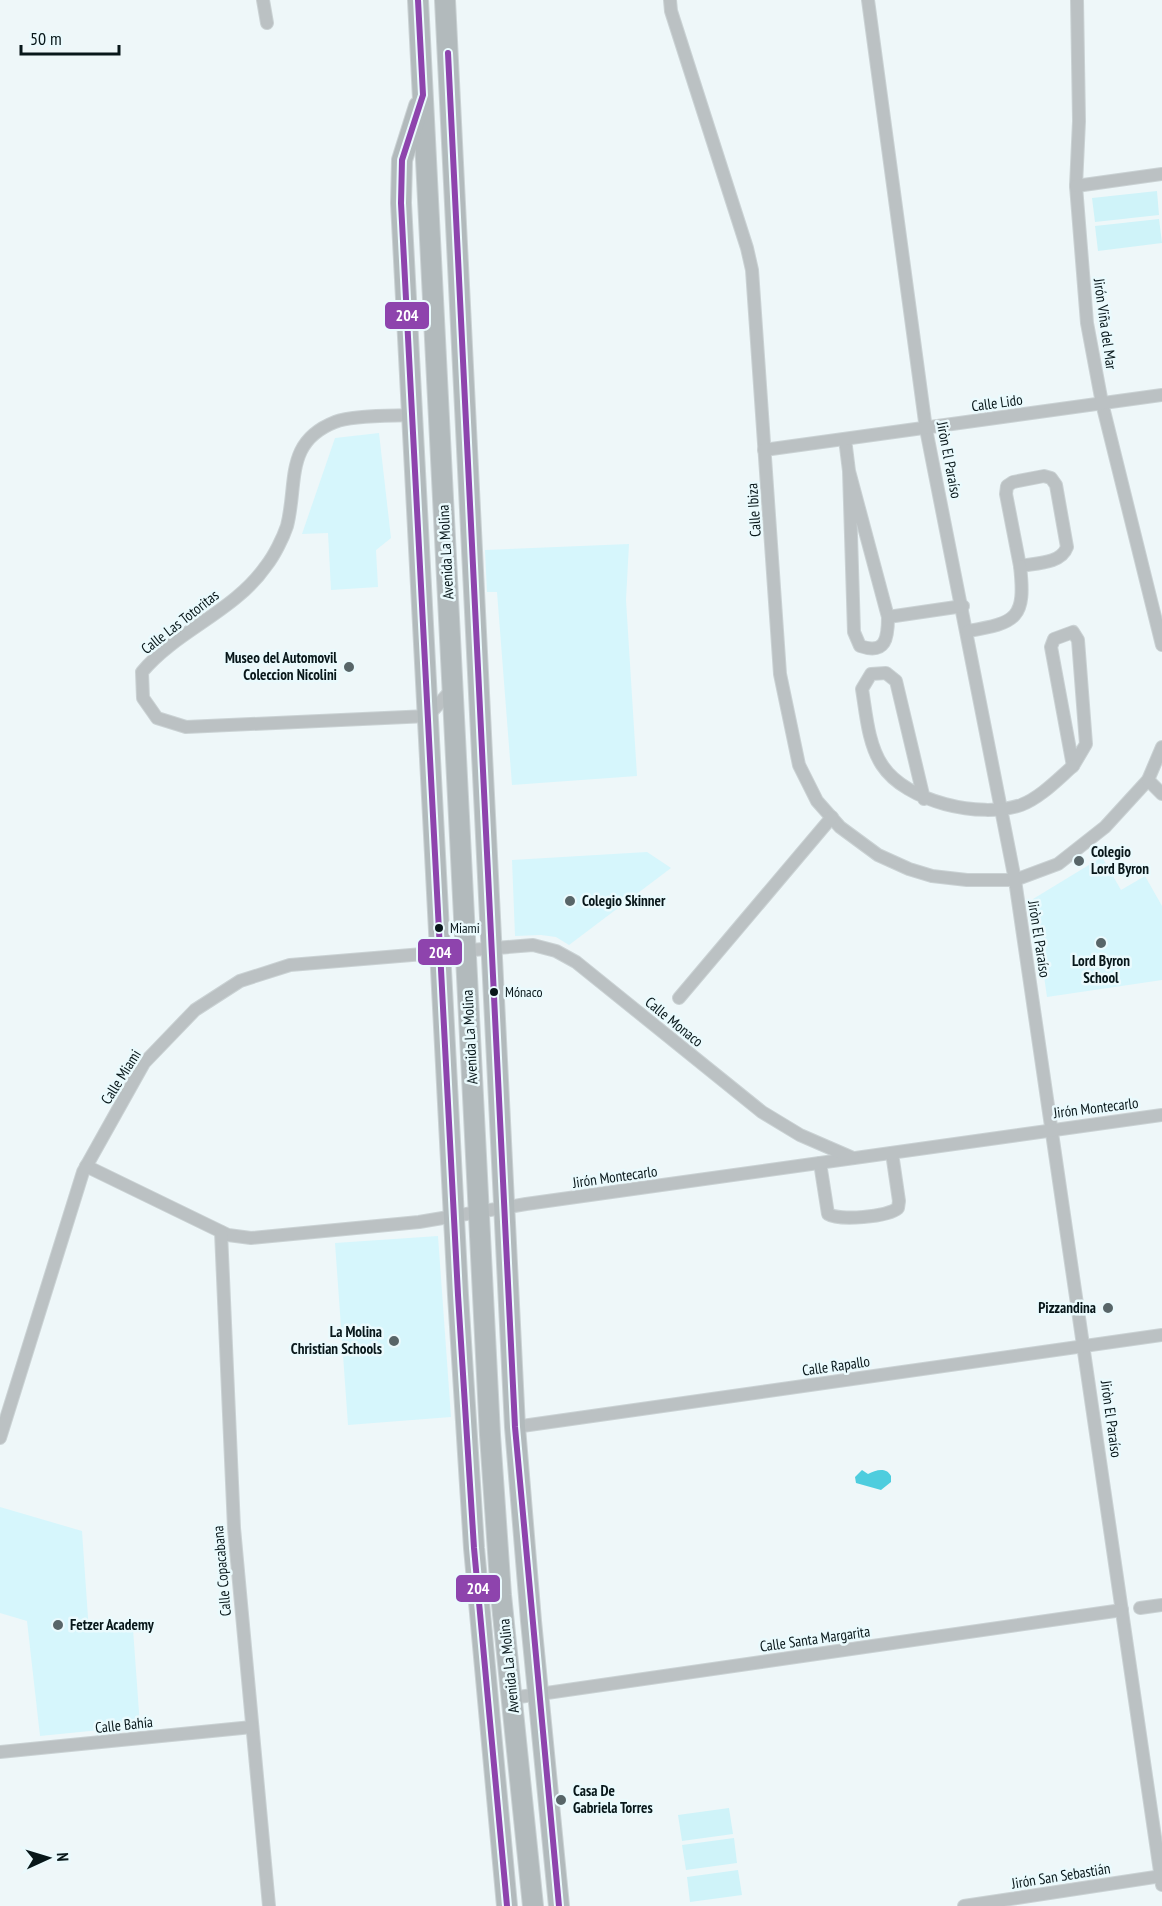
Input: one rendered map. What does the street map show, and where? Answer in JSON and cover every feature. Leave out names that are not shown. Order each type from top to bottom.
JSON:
[{"type":"main road","name":"Avenida La Molina","points":[[418,0],[490,1435],[512,1698],[533,1906]]},
{"type":"main road","name":"Avenida La Molina","points":[[445,0],[515,1427],[537,1695],[559,1906]]},
{"type":"main road","name":"Avenida La Molina","points":[[423,94],[404,148],[401,172],[412,415],[453,1216],[474,1548],[507,1906]]},
{"type":"main road","points":[[431,253],[452,131]]},
{"type":"street","points":[[263,0],[267,23]]},
{"type":"street","name":"Calle Ibiza","points":[[670,0],[670,11],[752,270],[780,674],[799,765],[817,801],[832,817],[878,855],[909,869],[932,876],[967,880],[1015,880]]},
{"type":"street","name":"Jiròn El Paraíso","points":[[868,0],[926,429],[968,631],[1015,880],[1162,1879]]},
{"type":"street","name":"Jirón Viña del Mar","points":[[1077,0],[1079,120],[1076,186],[1088,323],[1102,403],[1162,645]]},
{"type":"street","points":[[1076,186],[1162,174]]},
{"type":"street","name":"Calle Lido","points":[[765,450],[1162,395]]},
{"type":"street","name":"Calle Las Totoritas","points":[[412,415],[336,421],[310,436],[295,460],[287,527],[266,567],[221,611],[156,656],[142,672],[143,698],[157,718],[186,727],[428,716]]},
{"type":"street","points":[[845,439],[849,471],[854,632],[860,645],[870,649],[879,648],[885,642],[888,633],[888,617],[849,471]]},
{"type":"street","points":[[968,631],[1004,626],[1021,605],[1023,589],[1006,494],[1007,486],[1013,482],[1044,476],[1051,478],[1056,485],[1067,547],[1065,554],[1058,559],[1020,566]]},
{"type":"street","points":[[888,617],[963,606]]},
{"type":"street","points":[[924,799],[896,681],[886,672],[871,674],[862,689],[874,750],[881,765],[892,777],[924,799],[946,805],[1002,808],[1028,801],[1073,766],[1086,744],[1078,640],[1073,632],[1054,639],[1051,647],[1073,766]]},
{"type":"street","points":[[428,716],[453,688]]},
{"type":"street","points":[[1015,880],[1058,864],[1105,828],[1148,780],[1162,747]]},
{"type":"street","points":[[1148,780],[1162,794]]},
{"type":"street","points":[[679,998],[832,817]]},
{"type":"street","name":"Calle Monaco","points":[[466,950],[533,945],[567,956],[762,1112],[795,1132],[853,1158]]},
{"type":"street","name":"Calle Miami","points":[[0,1438],[86,1166],[144,1063],[195,1010],[240,981],[290,966],[466,950]]},
{"type":"street","name":"Jirón Montecarlo","points":[[86,1166],[221,1232],[236,1237],[251,1238],[419,1222],[478,1211],[1162,1115]]},
{"type":"street","points":[[820,1163],[828,1214],[843,1219],[888,1213],[898,1208],[899,1201],[892,1153]]},
{"type":"street","name":"Calle Copacabana","points":[[221,1232],[234,1528],[269,1906]]},
{"type":"street","name":"Calle Rapallo","points":[[515,1427],[1162,1335]]},
{"type":"street","points":[[1140,1608],[1162,1605]]},
{"type":"street","name":"Calle Santa Margarita","points":[[512,1698],[1122,1610]]},
{"type":"street","name":"Calle Bahía","points":[[0,1752],[252,1727]]},
{"type":"street","name":"Jirón San Sebastián","points":[[964,1906],[1162,1879]]},
{"type":"shaded area","points":[[1157,191],[1159,215],[1095,222],[1092,198]]},
{"type":"shaded area","points":[[1159,219],[1162,243],[1098,251],[1095,226]]},
{"type":"shaded area","points":[[379,433],[391,538],[376,550],[378,587],[331,590],[328,533],[302,534],[335,438]]},
{"type":"shaded area","points":[[629,544],[626,600],[637,776],[512,785],[497,592],[487,592],[485,550]]},
{"type":"shaded area","name":"Colegio Skinner","points":[[647,852],[671,868],[569,945],[556,937],[515,936],[512,860]]},
{"type":"shaded area","name":"Lord Byron School","points":[[1102,857],[1121,890],[1145,876],[1162,906],[1162,980],[1047,997],[1033,899]]},
{"type":"shaded area","name":"La Molina Christian Schools","points":[[438,1236],[451,1417],[348,1425],[335,1243]]},
{"type":"shaded area","name":"Fetzer Academy","points":[[0,1507],[82,1531],[89,1632],[133,1629],[140,1726],[40,1736],[27,1621],[0,1613]]},
{"type":"shaded area","points":[[729,1808],[733,1834],[682,1841],[678,1815]]},
{"type":"shaded area","points":[[734,1838],[737,1863],[686,1870],[682,1845]]},
{"type":"shaded area","points":[[738,1870],[742,1895],[690,1902],[687,1877]]},
{"type":"water","points":[[862,1470],[868,1474],[884,1470],[891,1476],[891,1482],[881,1490],[856,1483],[855,1477]]},
{"type":"transit line","name":"204","points":[[418,0],[423,95],[402,160],[401,203],[458,1295],[474,1548],[507,1906]]},
{"type":"transit line","name":"204","points":[[448,53],[515,1427],[559,1906]]},
{"type":"place","name":"Museo del Automovil Coleccion Nicolini","points":[[349,667]]},
{"type":"place","name":"Colegio Lord Byron","points":[[1079,861]]},
{"type":"place","name":"Colegio Skinner","points":[[570,901]]},
{"type":"place","name":"Miami","points":[[439,928]]},
{"type":"place","name":"Lord Byron School","points":[[1101,943]]},
{"type":"place","name":"Mónaco","points":[[494,992]]},
{"type":"place","name":"Pizzandina","points":[[1108,1308]]},
{"type":"place","name":"La Molina Christian Schools","points":[[394,1341]]},
{"type":"place","name":"Fetzer Academy","points":[[58,1625]]},
{"type":"place","name":"Casa De Gabriela Torres","points":[[561,1800]]}]
